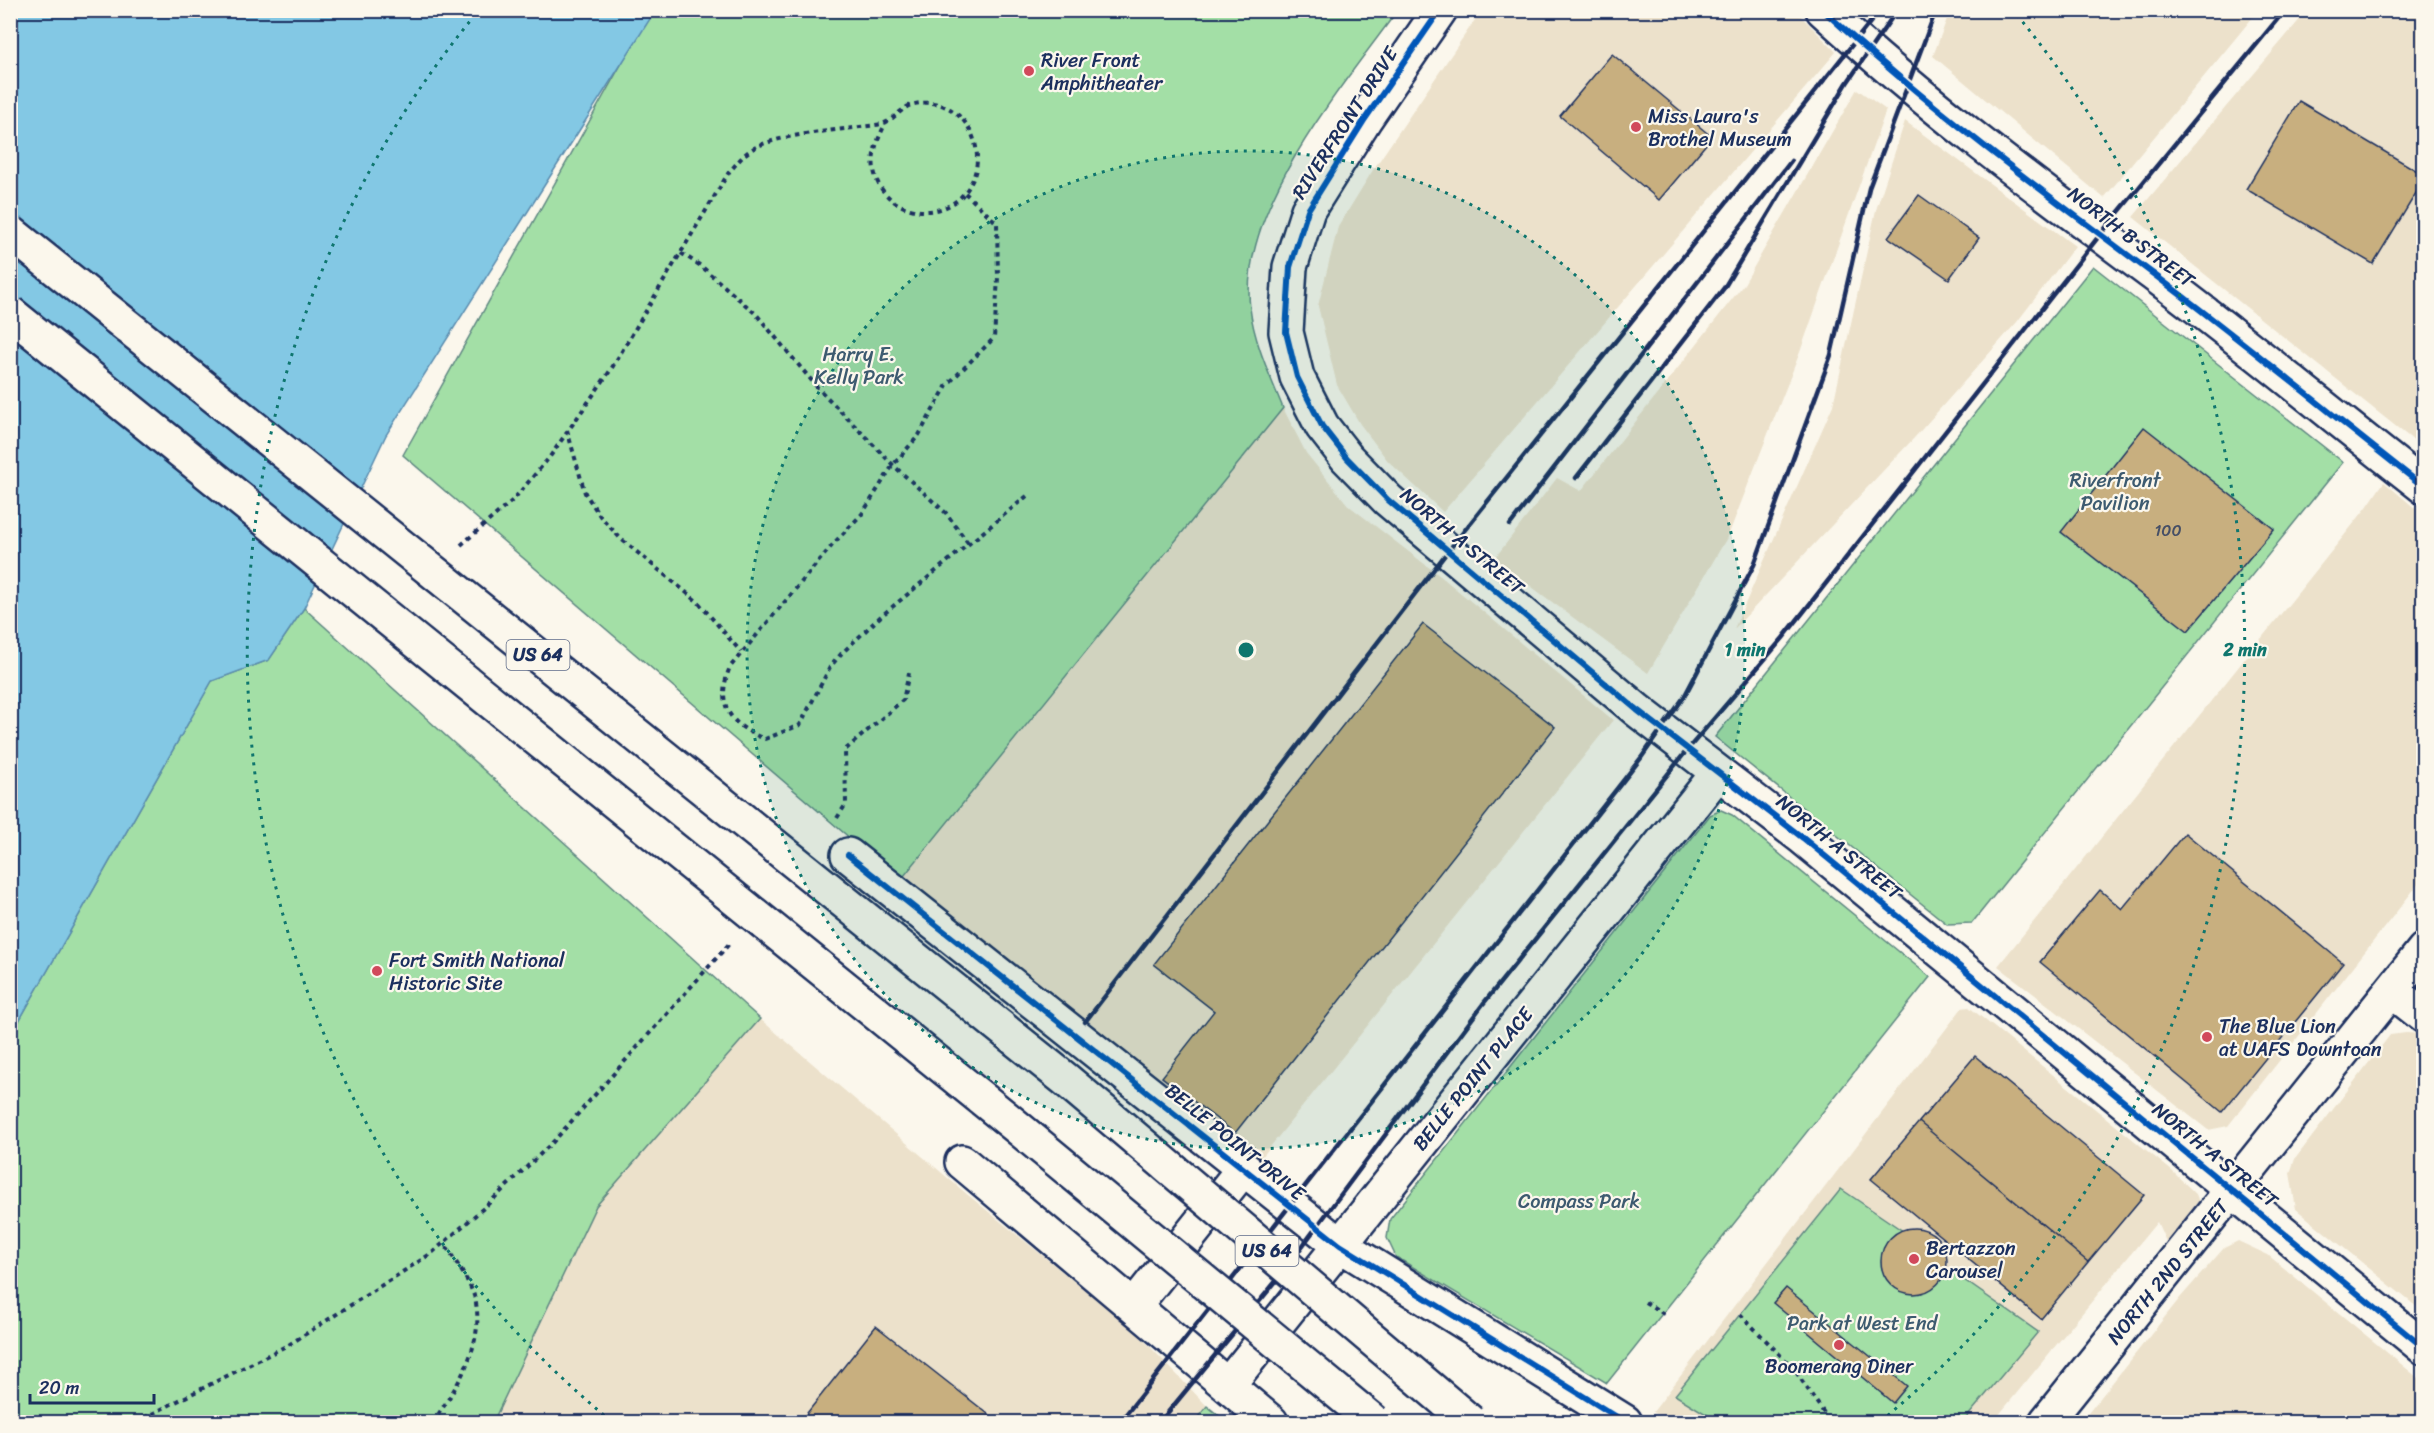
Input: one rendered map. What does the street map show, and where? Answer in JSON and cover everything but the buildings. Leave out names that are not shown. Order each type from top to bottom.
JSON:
[{"type":"main road","name":"RIVERFRONT DRIVE","points":[[1286,332],[1290,267],[1308,210],[1365,119],[1440,10]]},
{"type":"main road","name":"NORTH B STREET","points":[[1823,10],[1869,53],[2099,236],[2157,277],[2424,487]]},
{"type":"main road","name":"US 64","points":[[10,231],[1065,1079],[1470,1422]]},
{"type":"main road","points":[[10,313],[1017,1127],[1374,1422]]},
{"type":"main road","name":"NORTH A STREET","points":[[1286,332],[1297,377],[1322,426],[1347,458],[1388,500],[1637,710],[1812,846],[2424,1348]]},
{"type":"main road","name":"BELLE POINT PLACE","points":[[1228,1385],[1718,772]]},
{"type":"main road","name":"BELLE POINT DRIVE","points":[[848,855],[1340,1245],[1625,1422]]},
{"type":"main road","name":"NORTH 2ND STREET","points":[[2046,1422],[2233,1192],[2424,950]]},
{"type":"main road","points":[[2392,991],[2424,1016]]},
{"type":"main road","points":[[962,1162],[1271,1422]]},
{"type":"main road","points":[[1134,1306],[1243,1169]]},
{"type":"path","points":[[928,103],[957,112],[976,142],[978,162],[965,193],[952,203],[935,210],[918,212],[903,208],[881,186],[875,171],[874,154],[885,124],[897,112],[911,105],[928,103]]},
{"type":"path","points":[[460,545],[513,500],[549,458],[610,371],[729,172],[749,151],[778,140],[885,124]]},
{"type":"path","points":[[965,193],[996,223],[998,278],[994,338],[947,385],[919,435],[893,465],[862,514],[730,667],[724,683],[724,699],[730,718],[747,732],[765,739],[800,725],[830,667],[841,654],[880,617],[1027,495]]},
{"type":"path","points":[[681,253],[701,266],[756,314],[817,387],[893,465],[946,513],[969,544]]},
{"type":"path","points":[[567,430],[585,494],[600,516],[621,539],[698,602],[741,652]]},
{"type":"path","points":[[833,823],[846,804],[845,750],[903,700],[909,674]]},
{"type":"path","points":[[136,1422],[290,1344],[347,1309],[444,1243],[552,1142],[735,938]]},
{"type":"path","points":[[433,1422],[458,1387],[477,1333],[475,1299],[444,1243]]},
{"type":"path","points":[[1645,1302],[1664,1314]]},
{"type":"path","points":[[1740,1314],[1794,1369],[1830,1422]]},
{"type":"shaded area","points":[[1950,10],[2258,11],[2104,198],[1933,56]]},
{"type":"shaded area","points":[[1481,11],[1796,11],[1836,52],[1443,512],[1388,461],[1360,424],[1337,385],[1318,306],[1338,227],[1373,170]]},
{"type":"shaded area","points":[[2307,11],[2423,11],[2423,448],[2133,217]]},
{"type":"shaded area","points":[[1857,89],[1886,110],[1800,352],[1728,536],[1648,673],[1494,559],[1557,478],[1581,491],[1744,284]]},
{"type":"shaded area","points":[[1905,121],[2075,246],[2017,322],[1915,437],[1734,629],[1833,405],[1876,210]]},
{"type":"shaded area","points":[[1283,408],[1306,453],[1348,505],[1444,579],[1613,720],[1258,1162],[900,881]]},
{"type":"shaded area","points":[[2384,482],[2423,515],[2423,878],[2228,1126],[2208,1130],[1998,966],[2367,507]]},
{"type":"shaded area","points":[[1969,1007],[2172,1171],[2196,1194],[2199,1202],[2169,1248],[2157,1222],[1993,1422],[1672,1422],[1653,1412],[1962,1008]]},
{"type":"shaded area","points":[[760,1019],[968,1195],[1133,1329],[1207,1406],[1194,1422],[493,1422],[596,1206]]},
{"type":"shaded area","points":[[2423,1034],[2423,1312],[2296,1209],[2290,1173],[2295,1159],[2390,1035]]},
{"type":"shaded area","points":[[2238,1241],[2268,1255],[2423,1382],[2423,1422],[2081,1422],[2180,1298],[2224,1248]]},
{"type":"green space","name":"Harry E. Kelly Park","points":[[651,11],[1397,11],[1349,75],[1298,150],[1277,190],[1260,230],[1251,270],[1250,308],[1259,346],[1283,408],[900,881],[403,455]]},
{"type":"green space","name":"Riverfront Pavilion","points":[[2093,266],[2343,462],[1972,923],[1947,924],[1715,737]]},
{"type":"green space","name":"Fort Smith National Historic Site","points":[[304,608],[760,1019],[596,1206],[493,1422],[11,1422],[11,1035],[212,681],[269,660]]},
{"type":"green space","name":"Compass Park","points":[[1721,810],[1732,815],[1930,977],[1607,1383],[1396,1257],[1387,1238],[1390,1219],[1710,815]]},
{"type":"green space","name":"Park at West End","points":[[1841,1189],[1931,1250],[1947,1268],[2038,1332],[1963,1422],[1719,1422],[1675,1395]]},
{"type":"green space","points":[[1207,1406],[1227,1422],[1194,1422]]},
{"type":"water","points":[[11,11],[655,11],[386,435],[304,608],[269,660],[212,681],[11,1035]]},
{"type":"railway","points":[[1085,1022],[1448,551],[1880,10]]},
{"type":"railway","points":[[1576,478],[1724,288],[1847,83],[1897,10]]},
{"type":"railway","points":[[1120,1422],[1641,758],[1684,697],[1754,565],[1831,355],[1869,188],[1936,10]]},
{"type":"railway","points":[[1160,1422],[1277,1280],[1483,1004],[1688,749],[1783,638],[2099,236],[2285,10]]},
{"type":"railway","points":[[1510,525],[1791,161]]},
{"type":"cycle path","points":[[1440,10],[1365,119],[1308,210],[1290,267],[1286,332],[1297,377],[1322,426],[1347,458],[1388,500],[1637,710],[1803,838],[2424,1348]]},
{"type":"cycle path","points":[[1823,10],[1986,148],[2224,328],[2424,487]]},
{"type":"cycle path","points":[[848,855],[1340,1245],[1625,1422]]},
{"type":"place","name":"River Front Amphitheater","points":[[1029,71]]},
{"type":"place","name":"Miss Laura's Brothel Museum","points":[[1636,127]]},
{"type":"place","name":"Fort Smith National Historic Site","points":[[377,971]]},
{"type":"place","name":"The Blue Lion at UAFS Downtoan","points":[[2207,1037]]},
{"type":"place","name":"Bertazzon Carousel","points":[[1914,1259]]},
{"type":"place","name":"Boomerang Diner","points":[[1839,1345]]}]
